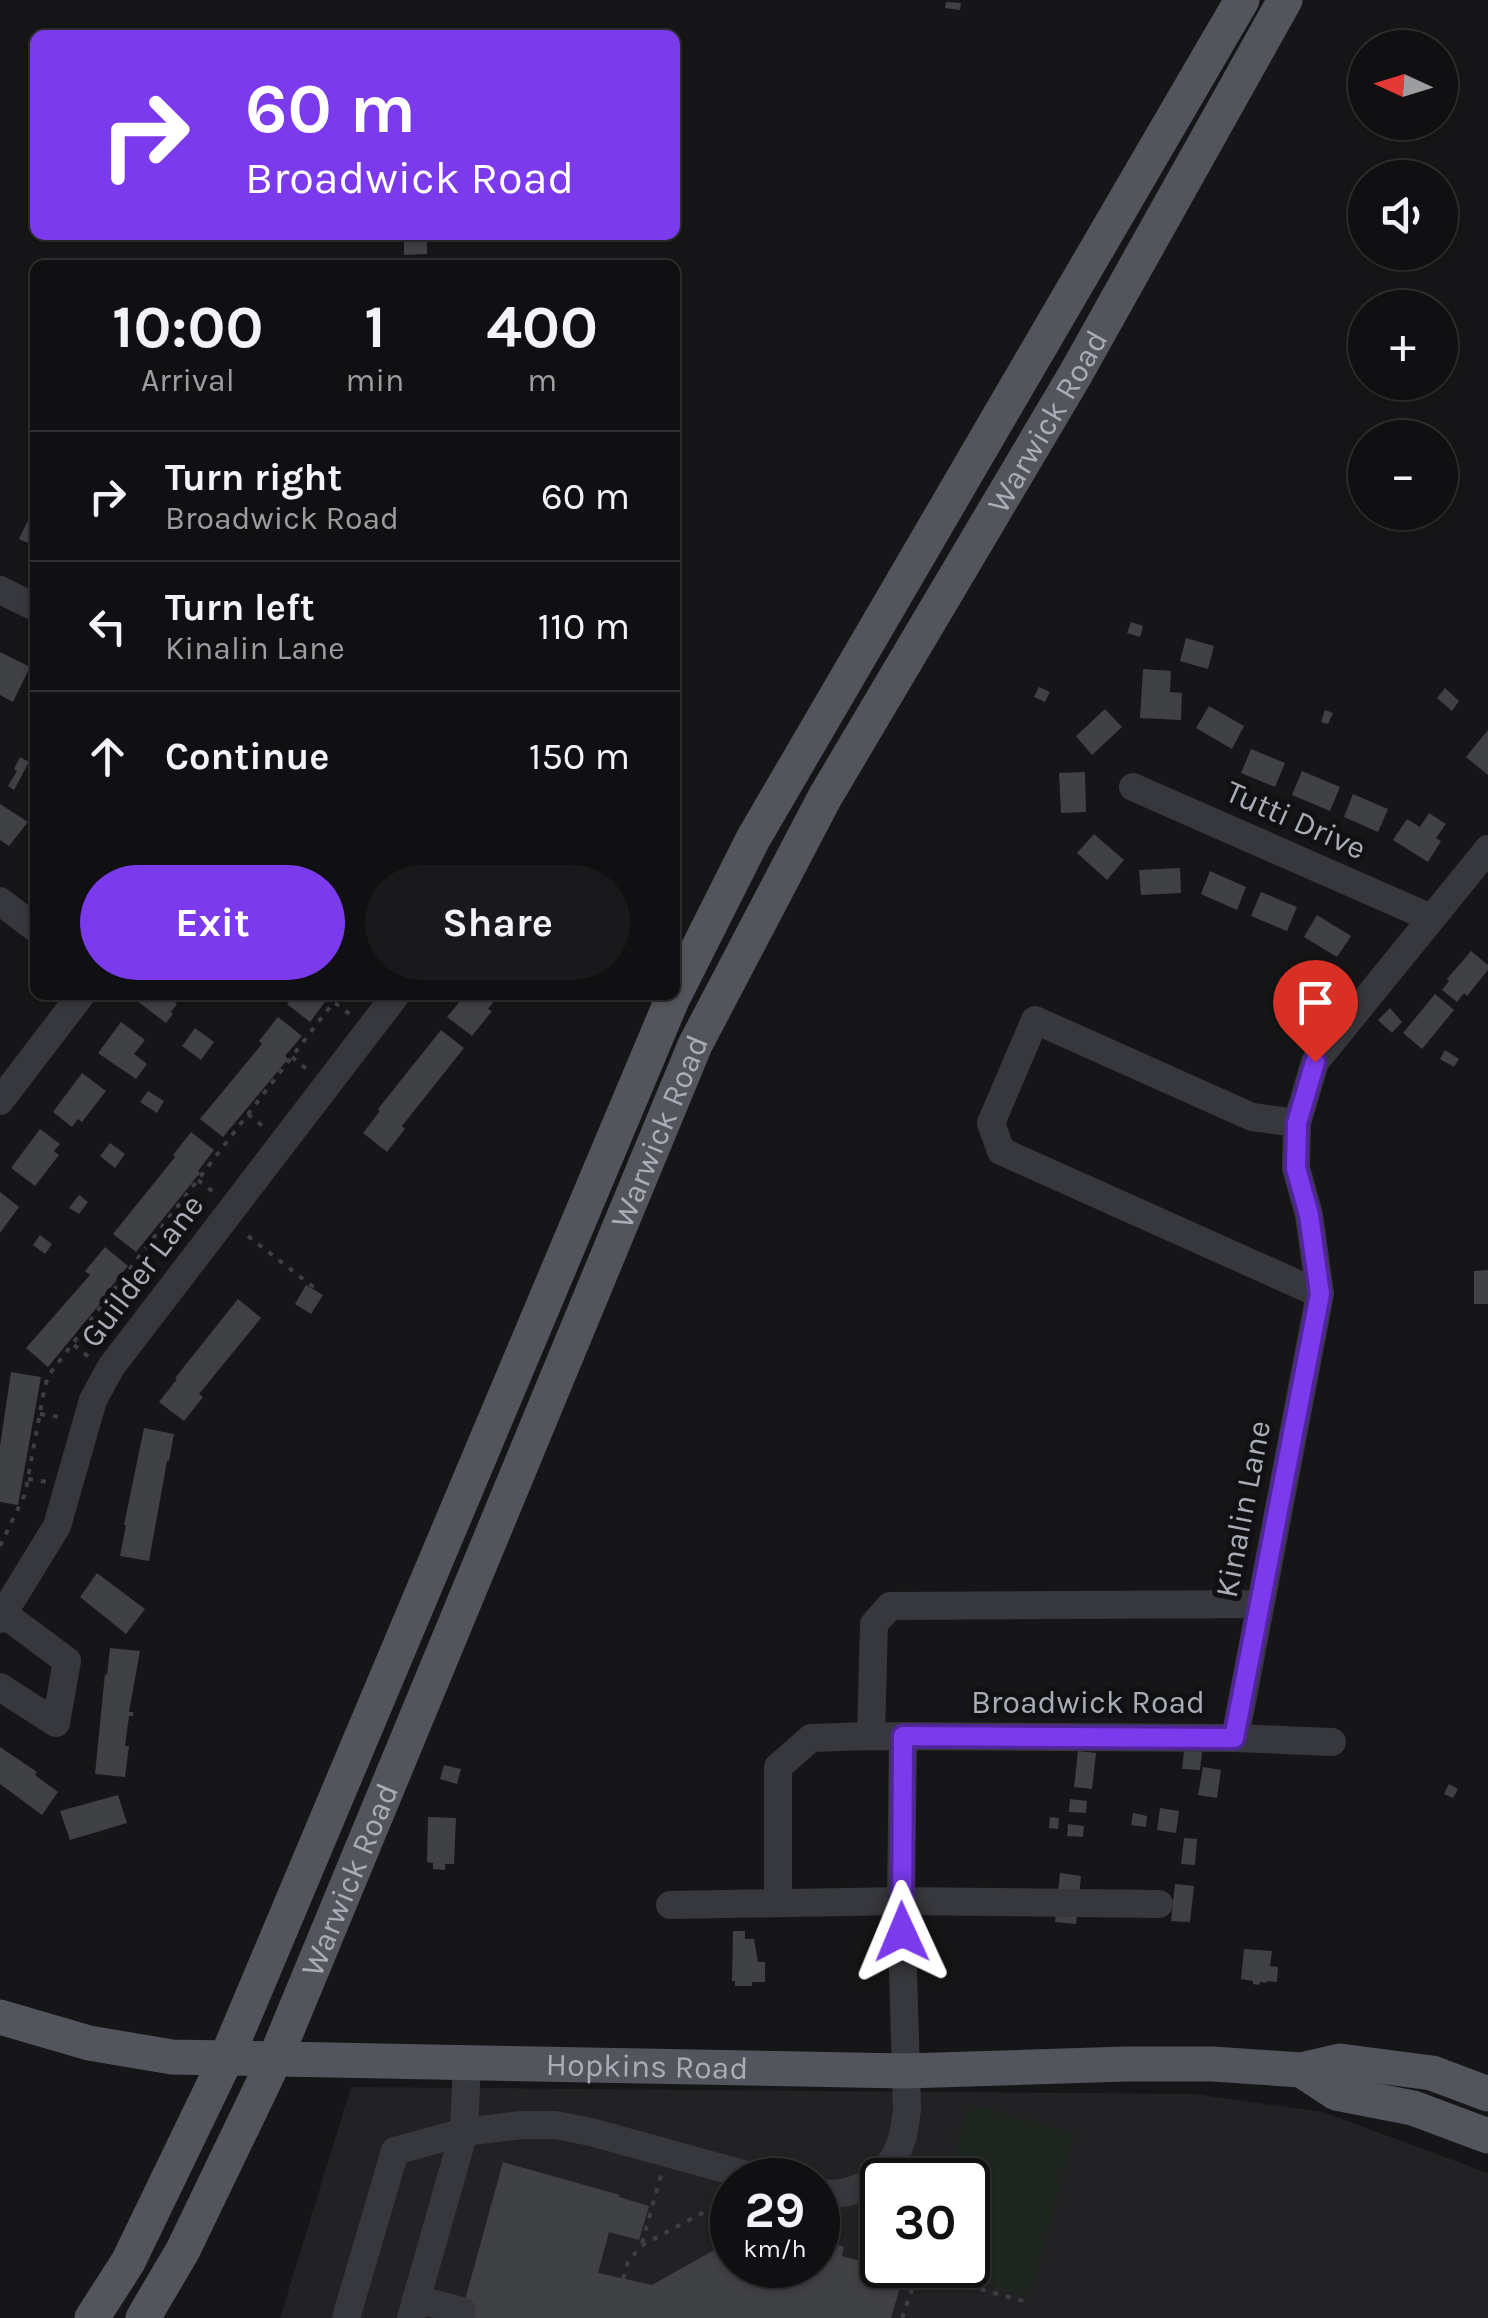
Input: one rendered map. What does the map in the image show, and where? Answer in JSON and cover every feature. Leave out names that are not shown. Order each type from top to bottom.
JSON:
[{"type":"main road","name":"Warwick Road","points":[[680,984],[753,838],[1242,0]]},
{"type":"main road","name":"Warwick Road","points":[[143,2318],[183,2250],[275,2060],[695,1045],[833,782],[1075,375],[1286,0]]},
{"type":"main road","name":"Warwick Road","points":[[92,2318],[128,2262],[226,2059],[672,1000]]},
{"type":"main road","name":"Hopkins Road","points":[[0,2017],[124,2050],[172,2057],[905,2072],[1126,2064],[1301,2070],[1340,2061],[1432,2074],[1488,2094]]},
{"type":"main road","name":"Hopkins Road","points":[[1301,2070],[1336,2093],[1412,2108],[1488,2136]]},
{"type":"street","points":[[0,590],[30,605]]},
{"type":"street","name":"Tutti Drive","points":[[1133,787],[1432,918]]},
{"type":"street","name":"Kinalin Lane","points":[[1234,1738],[1320,1294],[1309,1215],[1296,1168],[1297,1123],[1315,1062],[1488,849]]},
{"type":"street","points":[[0,901],[30,924]]},
{"type":"street","points":[[0,1100],[77,1000]]},
{"type":"street","name":"Guilder Lane","points":[[2,1617],[58,1526],[93,1400],[111,1367],[392,1000]]},
{"type":"street","points":[[1297,1123],[1252,1117],[1035,1020],[992,1123],[1001,1152],[1320,1294]]},
{"type":"street","points":[[871,1736],[874,1624],[890,1606],[1260,1604]]},
{"type":"street","points":[[0,1687],[56,1723],[67,1661],[2,1617]]},
{"type":"street","points":[[840,2192],[856,2190],[884,2172],[901,2143],[907,2110],[901,1902],[903,1736]]},
{"type":"street","name":"Broadwick Road","points":[[778,1903],[778,1767],[811,1738],[1234,1738],[1332,1742]]},
{"type":"street","points":[[670,1905],[1159,1904]]},
{"type":"street","points":[[462,2312],[413,2308],[464,2132],[467,2063]]},
{"type":"street","points":[[346,2318],[395,2151],[464,2132],[554,2125],[710,2165]]},
{"type":"path","points":[[0,1546],[19,1511],[48,1376],[333,1002],[351,1015]]},
{"type":"path","points":[[292,1057],[310,1071]]},
{"type":"path","points":[[248,1114],[266,1128]]},
{"type":"path","points":[[198,1180],[216,1194]]},
{"type":"path","points":[[159,1232],[176,1245]]},
{"type":"path","points":[[248,1236],[310,1287]]},
{"type":"path","points":[[112,1295],[127,1309]]},
{"type":"path","points":[[73,1345],[90,1358]]},
{"type":"path","points":[[40,1414],[60,1418]]},
{"type":"path","points":[[28,1478],[46,1482]]},
{"type":"path","points":[[641,2246],[664,2166]]},
{"type":"path","points":[[623,2279],[628,2262],[641,2246],[710,2208]]},
{"type":"path","points":[[902,2318],[912,2288]]},
{"type":"path","points":[[976,2288],[1027,2302]]},
{"type":"shaded area","points":[[351,2087],[1194,2094],[1323,2112],[1488,2173],[1488,2318],[280,2318]]},
{"type":"shaded area","points":[[968,2104],[1075,2133],[1030,2297],[990,2286],[990,2158],[953,2158]]},
{"type":"building","points":[[946,2],[961,3],[960,10],[945,8]]},
{"type":"building","points":[[404,240],[427,240],[427,254],[404,255]]},
{"type":"building","points":[[30,516],[30,544],[19,539]]},
{"type":"building","points":[[1131,622],[1143,626],[1140,637],[1127,633]]},
{"type":"building","points":[[1186,638],[1214,646],[1208,669],[1180,661]]},
{"type":"building","points":[[0,652],[30,667],[13,702],[0,695]]},
{"type":"building","points":[[1143,669],[1171,671],[1170,692],[1182,693],[1181,720],[1140,718]]},
{"type":"building","points":[[1039,687],[1050,692],[1045,702],[1034,697]]},
{"type":"building","points":[[1445,688],[1459,701],[1452,711],[1437,698]]},
{"type":"building","points":[[1209,706],[1244,726],[1232,749],[1196,728]]},
{"type":"building","points":[[1105,709],[1122,727],[1092,755],[1076,736]]},
{"type":"building","points":[[1325,710],[1333,713],[1328,724],[1321,722]]},
{"type":"building","points":[[1488,730],[1488,775],[1466,757]]},
{"type":"building","points":[[1251,749],[1285,763],[1275,787],[1241,773]]},
{"type":"building","points":[[20,757],[29,762],[14,790],[8,786]]},
{"type":"building","points":[[1302,771],[1340,787],[1330,811],[1292,795]]},
{"type":"building","points":[[1085,772],[1086,812],[1061,813],[1059,773]]},
{"type":"building","points":[[1353,794],[1388,809],[1378,832],[1344,817]]},
{"type":"building","points":[[0,804],[28,822],[9,846],[0,840]]},
{"type":"building","points":[[1429,813],[1446,824],[1436,838],[1441,841],[1428,862],[1393,840],[1407,819],[1420,827]]},
{"type":"building","points":[[1094,834],[1124,860],[1107,880],[1077,853]]},
{"type":"building","points":[[1180,868],[1181,893],[1141,895],[1139,870]]},
{"type":"building","points":[[1210,871],[1246,887],[1237,910],[1201,894]]},
{"type":"building","points":[[1261,892],[1297,907],[1287,931],[1251,916]]},
{"type":"building","points":[[1317,915],[1351,936],[1337,957],[1304,937]]},
{"type":"building","points":[[1471,951],[1488,965],[1488,970],[1467,996],[1464,993],[1457,1002],[1442,990]]},
{"type":"building","points":[[1435,994],[1454,1010],[1422,1049],[1403,1033]]},
{"type":"building","points":[[175,1000],[177,1004],[166,1023],[137,1001]]},
{"type":"building","points":[[290,1000],[326,1000],[310,1022],[287,1004]]},
{"type":"building","points":[[461,1000],[495,1000],[488,1009],[492,1011],[472,1036],[447,1017]]},
{"type":"building","points":[[1390,1008],[1402,1022],[1392,1033],[1378,1020]]},
{"type":"building","points":[[278,1017],[302,1036],[285,1056],[288,1059],[223,1137],[200,1119],[262,1044],[259,1041]]},
{"type":"building","points":[[121,1022],[145,1040],[134,1054],[147,1064],[136,1079],[98,1053]]},
{"type":"building","points":[[195,1028],[214,1042],[201,1060],[182,1046]]},
{"type":"building","points":[[441,1030],[464,1048],[402,1126],[405,1129],[387,1152],[363,1133]]},
{"type":"building","points":[[1445,1050],[1459,1059],[1454,1067],[1440,1059]]},
{"type":"building","points":[[82,1073],[106,1091],[82,1122],[78,1119],[72,1127],[53,1112]]},
{"type":"building","points":[[148,1091],[164,1101],[157,1113],[140,1102]]},
{"type":"building","points":[[40,1129],[60,1144],[54,1151],[59,1155],[35,1186],[11,1168]]},
{"type":"building","points":[[191,1132],[214,1150],[136,1252],[113,1234]]},
{"type":"building","points":[[110,1143],[125,1154],[115,1168],[100,1156]]},
{"type":"building","points":[[0,1192],[19,1207],[0,1233]]},
{"type":"building","points":[[79,1195],[88,1202],[79,1214],[69,1208]]},
{"type":"building","points":[[40,1235],[52,1244],[45,1254],[33,1245]]},
{"type":"building","points":[[105,1247],[128,1266],[48,1367],[26,1348],[90,1275],[85,1271]]},
{"type":"building","points":[[1488,1270],[1488,1304],[1474,1304],[1474,1271]]},
{"type":"building","points":[[306,1285],[323,1295],[311,1314],[295,1304]]},
{"type":"building","points":[[238,1299],[261,1318],[199,1394],[203,1397],[184,1421],[159,1402]]},
{"type":"building","points":[[11,1372],[41,1377],[18,1505],[0,1502],[0,1446]]},
{"type":"building","points":[[144,1428],[174,1434],[149,1561],[120,1556]]},
{"type":"building","points":[[97,1573],[145,1609],[126,1634],[80,1597]]},
{"type":"building","points":[[110,1648],[140,1651],[129,1712],[133,1716],[129,1716],[125,1746],[129,1746],[125,1777],[95,1774]]},
{"type":"building","points":[[1185,1743],[1203,1744],[1200,1770],[1182,1769]]},
{"type":"building","points":[[0,1747],[58,1792],[42,1815],[0,1784]]},
{"type":"building","points":[[1078,1751],[1096,1753],[1092,1789],[1074,1787]]},
{"type":"building","points":[[444,1765],[461,1769],[457,1784],[440,1779]]},
{"type":"building","points":[[1203,1767],[1221,1770],[1217,1798],[1198,1795]]},
{"type":"building","points":[[1449,1784],[1458,1789],[1453,1798],[1444,1794]]},
{"type":"building","points":[[118,1795],[127,1823],[70,1840],[60,1811]]},
{"type":"building","points":[[1070,1799],[1087,1801],[1086,1813],[1069,1812]]},
{"type":"building","points":[[1160,1808],[1179,1811],[1176,1833],[1157,1830]]},
{"type":"building","points":[[1133,1813],[1147,1816],[1146,1827],[1131,1825]]},
{"type":"building","points":[[428,1817],[456,1818],[454,1864],[445,1864],[445,1870],[433,1869],[433,1863],[427,1862]]},
{"type":"building","points":[[1050,1817],[1059,1818],[1058,1829],[1049,1828]]},
{"type":"building","points":[[1068,1824],[1084,1826],[1083,1837],[1067,1836]]},
{"type":"building","points":[[1184,1838],[1197,1839],[1195,1865],[1181,1864]]},
{"type":"building","points":[[1060,1873],[1081,1876],[1076,1924],[1055,1922]]},
{"type":"building","points":[[1175,1884],[1194,1886],[1190,1922],[1171,1921]]},
{"type":"building","points":[[733,1931],[745,1931],[745,1939],[754,1939],[758,1962],[765,1962],[765,1982],[735,1986]]},
{"type":"building","points":[[1244,1949],[1272,1951],[1270,1966],[1278,1967],[1277,1982],[1259,1985],[1241,1979]]},
{"type":"building","points":[[503,2162],[649,2206],[639,2240],[609,2232],[598,2273],[652,2285],[710,2252],[710,2288],[840,2288],[840,2246],[844,2247],[842,2256],[860,2261],[860,2288],[900,2288],[891,2318],[460,2318]]},
{"type":"route","points":[[902,1932],[903,1736],[1234,1738],[1320,1294],[1309,1215],[1296,1168],[1297,1123],[1315,1062]]}]
